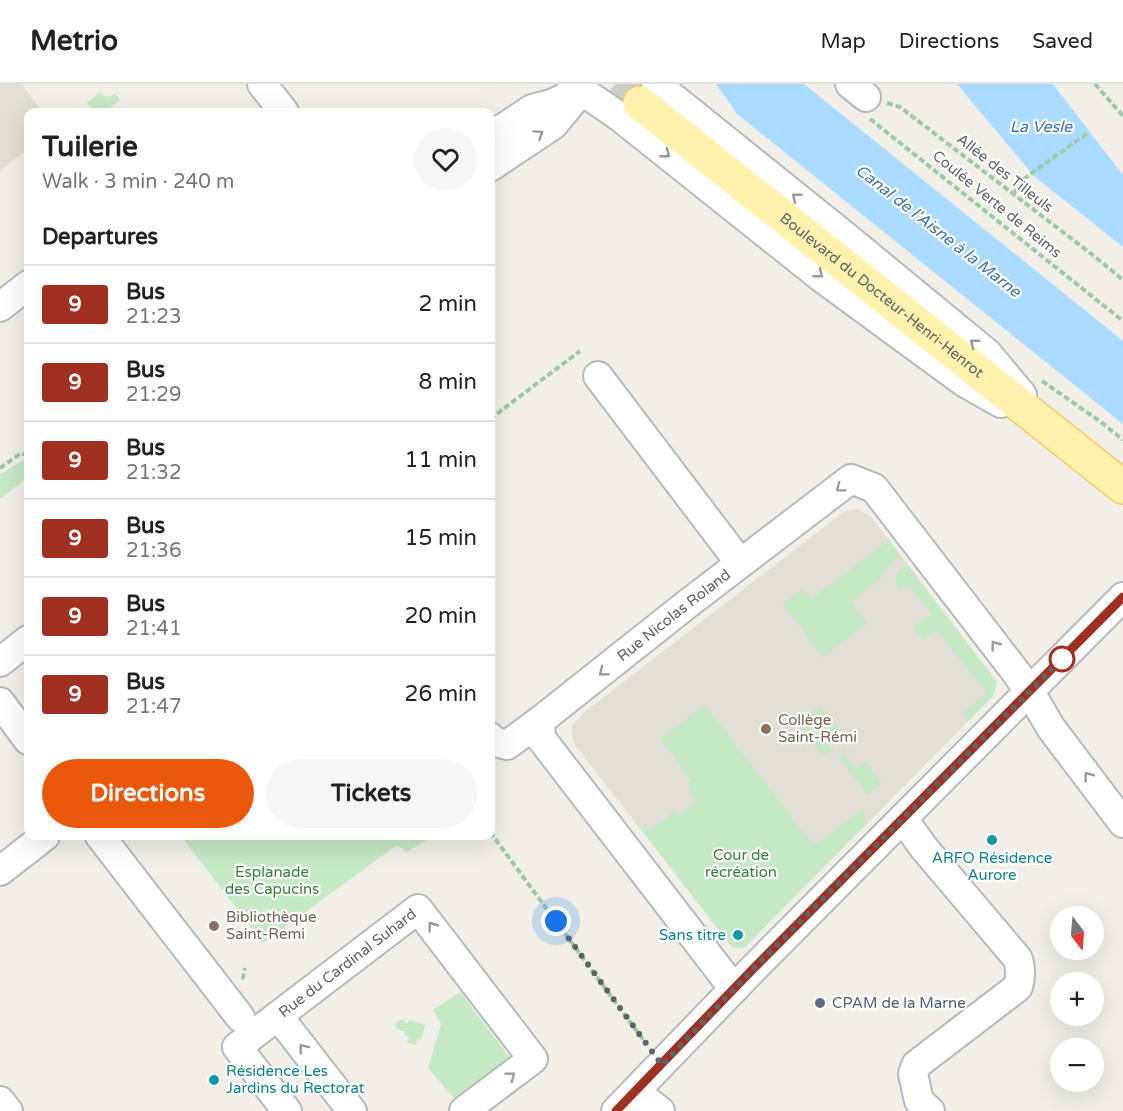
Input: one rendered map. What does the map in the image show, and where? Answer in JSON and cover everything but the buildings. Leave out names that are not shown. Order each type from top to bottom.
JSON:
[{"type":"main road","name":"Boulevard du Docteur-Henri-Henrot","points":[[648,94],[1054,434],[1123,487]]},
{"type":"street","points":[[262,84],[281,108]]},
{"type":"street","points":[[495,134],[532,109],[551,104],[582,86]]},
{"type":"street","points":[[495,164],[553,125],[582,86]]},
{"type":"street","points":[[582,86],[822,278],[964,382],[1054,434]]},
{"type":"street","points":[[0,307],[24,288]]},
{"type":"street","points":[[598,376],[740,563]]},
{"type":"street","name":"Rue Nicolas Roland","points":[[495,742],[507,745],[541,720],[850,479],[874,488],[1030,692]]},
{"type":"street","points":[[660,1111],[626,1101],[1123,597]]},
{"type":"street","points":[[0,662],[24,643]]},
{"type":"street","points":[[1030,692],[1051,728],[1123,823]]},
{"type":"street","points":[[0,702],[24,735]]},
{"type":"street","points":[[541,720],[540,737],[734,989]]},
{"type":"street","points":[[903,819],[924,848],[1018,959],[1021,968],[1018,987],[916,1065],[913,1074],[919,1101],[930,1111]]},
{"type":"street","points":[[0,871],[40,840]]},
{"type":"street","points":[[103,840],[240,1017]]},
{"type":"street","name":"Rue du Cardinal Suhard","points":[[287,1111],[237,1047],[418,909],[533,1059],[464,1111]]},
{"type":"street","points":[[278,1016],[352,1111]]},
{"type":"street","points":[[0,1101],[8,1111]]},
{"type":"path","points":[[1095,84],[1123,116]]},
{"type":"path","name":"Allée des Tilleuls","points":[[860,98],[900,107],[1123,280]]},
{"type":"path","name":"Coulée Verte de Reims","points":[[860,98],[1123,321]]},
{"type":"path","points":[[1013,194],[1025,178],[1089,132]]},
{"type":"path","points":[[495,415],[580,351]]},
{"type":"path","points":[[1033,375],[1123,440]]},
{"type":"path","points":[[0,468],[21,453],[24,454]]},
{"type":"path","points":[[495,839],[662,1065]]},
{"type":"path","points":[[245,968],[243,978],[249,986]]},
{"type":"shaded area","points":[[0,84],[21,84],[40,108],[24,108],[24,152],[0,171]]},
{"type":"shaded area","name":"Collège Saint-Rémi","points":[[857,509],[873,519],[997,682],[993,696],[744,948],[732,947],[575,745],[572,726],[587,710],[841,514]]},
{"type":"green space","points":[[100,92],[109,97],[115,94],[120,100],[109,108],[91,108],[87,103]]},
{"type":"green space","points":[[24,460],[24,480],[0,499],[0,474]]},
{"type":"green space","points":[[889,540],[900,555],[890,564],[879,580],[851,602],[867,623],[823,657],[783,604],[803,589],[811,599]]},
{"type":"green space","points":[[907,564],[997,682],[993,696],[968,721],[962,713],[987,693],[937,630],[923,640],[913,627],[932,614],[910,586],[899,589],[896,584],[897,572]]},
{"type":"green space","name":"Cour de récréation","points":[[705,705],[814,846],[864,808],[866,824],[744,948],[732,947],[641,829],[646,824],[650,830],[675,811],[679,815],[696,802],[687,784],[691,780],[660,739]]},
{"type":"green space","points":[[821,706],[841,732],[827,742],[832,750],[823,756],[799,723]]},
{"type":"green space","points":[[844,753],[856,769],[866,761],[881,783],[868,795],[839,757]]},
{"type":"green space","name":"Esplanade des Capucins","points":[[184,840],[426,840],[407,852],[397,845],[263,943]]},
{"type":"green space","points":[[460,992],[513,1062],[458,1103],[428,1068],[441,1024],[433,1010]]},
{"type":"green space","points":[[400,1020],[404,1020],[407,1024],[409,1020],[425,1025],[422,1039],[417,1039],[416,1045],[407,1043],[409,1037],[404,1035],[405,1031],[395,1027]]},
{"type":"water","name":"Canal de l'Aisne à la Marne","points":[[716,84],[804,84],[1123,341],[1123,424],[737,114]]},
{"type":"water","name":"La Vesle","points":[[957,84],[1053,84],[1123,175],[1123,247],[1034,176]]},
{"type":"tunnel","points":[[615,84],[640,103]]},
{"type":"bus line","name":"9","points":[[616,1111],[752,970],[1123,597]]},
{"type":"place","name":"Collège Saint-Rémi","points":[[766,729]]},
{"type":"place","name":"ARFO Résidence Aurore","points":[[992,840]]},
{"type":"place","name":"Bibliothèque Saint-Remi","points":[[214,926]]},
{"type":"place","name":"Sans titre","points":[[738,935]]},
{"type":"place","name":"CPAM de la Marne","points":[[820,1003]]},
{"type":"place","name":"Résidence Les Jardins du Rectorat","points":[[214,1080]]},
{"type":"route","points":[[556,921],[662,1065],[752,970],[1062,659]]}]
